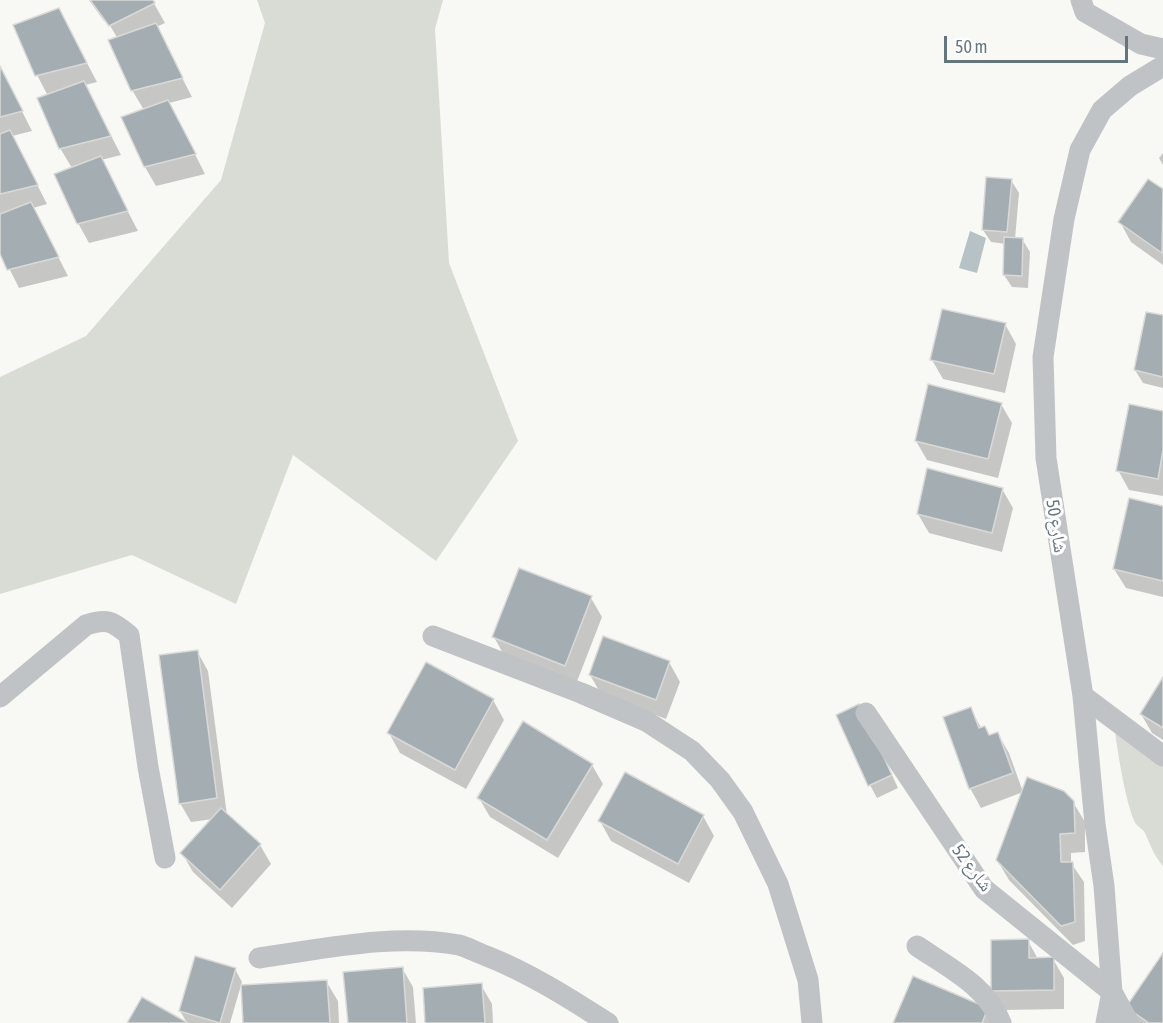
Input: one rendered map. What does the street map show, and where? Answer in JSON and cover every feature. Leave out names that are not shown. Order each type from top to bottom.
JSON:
[{"type":"street","points":[[1081,0],[1085,12],[1141,44],[1163,49]]},
{"type":"street","name":"شارع 50","points":[[1106,1023],[1112,992],[1104,886],[1095,824],[1083,696],[1046,458],[1043,357],[1064,219],[1080,150],[1102,110],[1130,86],[1163,66]]},
{"type":"street","points":[[0,697],[86,625],[102,620],[119,627],[129,636],[148,767],[165,858]]},
{"type":"street","points":[[433,636],[581,693],[646,721],[692,751],[720,780],[743,812],[777,884],[808,980],[812,1023]]},
{"type":"street","points":[[1083,696],[1163,756]]},
{"type":"street","name":"شارع 52","points":[[866,713],[984,889],[1112,992],[1130,1023]]},
{"type":"street","points":[[259,958],[379,942],[429,942],[461,946],[501,961],[608,1023]]},
{"type":"street","points":[[917,946],[979,988],[995,1007],[1001,1023]]},
{"type":"shaded area","points":[[257,0],[443,0],[435,29],[449,263],[518,441],[436,561],[293,455],[236,604],[132,555],[0,594],[0,377],[86,336],[221,180],[265,23]]},
{"type":"shaded area","points":[[970,231],[986,238],[977,273],[959,268]]},
{"type":"shaded area","points":[[1114,723],[1163,755],[1163,866],[1154,854],[1145,833],[1132,816],[1122,775]]},
{"type":"building","points":[[90,0],[153,0],[155,3],[109,26]]},
{"type":"building","points":[[59,8],[87,63],[35,76],[13,25]]},
{"type":"building","points":[[156,23],[183,78],[131,91],[108,40]]},
{"type":"building","points":[[0,66],[23,111],[0,117]]},
{"type":"building","points":[[84,81],[111,136],[59,149],[37,98]]},
{"type":"building","points":[[168,100],[196,154],[144,167],[121,117]]},
{"type":"building","points":[[10,130],[38,185],[0,194],[0,134]]},
{"type":"building","points":[[101,156],[128,211],[77,224],[54,174]]},
{"type":"building","points":[[986,177],[1012,179],[1007,232],[982,230]]},
{"type":"building","points":[[1148,179],[1163,189],[1162,253],[1118,222]]},
{"type":"building","points":[[31,202],[59,257],[7,270],[0,254],[0,214]]},
{"type":"building","points":[[1004,237],[1023,238],[1022,276],[1003,275]]},
{"type":"building","points":[[942,309],[1006,323],[994,374],[930,360]]},
{"type":"building","points":[[1146,312],[1163,315],[1163,377],[1134,370]]},
{"type":"building","points":[[928,384],[1002,403],[988,459],[915,441]]},
{"type":"building","points":[[1129,404],[1163,411],[1163,450],[1158,479],[1116,471]]},
{"type":"building","points":[[927,468],[1003,488],[992,533],[917,514]]},
{"type":"building","points":[[1129,498],[1163,506],[1163,581],[1113,569]]},
{"type":"building","points":[[519,568],[592,596],[565,666],[492,637]]},
{"type":"building","points":[[603,636],[670,661],[656,700],[589,675]]},
{"type":"building","points":[[198,650],[217,798],[179,804],[159,655]]},
{"type":"building","points":[[426,662],[494,699],[455,770],[387,733]]},
{"type":"building","points":[[1163,677],[1163,728],[1140,714]]},
{"type":"building","points":[[859,704],[892,775],[868,786],[836,715]]},
{"type":"building","points":[[971,707],[979,728],[985,726],[989,735],[998,732],[1013,773],[969,789],[943,717]]},
{"type":"building","points":[[523,721],[593,764],[547,840],[477,798]]},
{"type":"building","points":[[625,772],[704,815],[678,864],[598,821]]},
{"type":"building","points":[[1027,777],[1064,791],[1074,801],[1075,833],[1060,834],[1061,862],[1073,862],[1075,922],[1061,926],[996,860]]},
{"type":"building","points":[[221,808],[261,844],[220,890],[180,853]]},
{"type":"building","points":[[1029,939],[1029,958],[1054,957],[1054,990],[991,991],[991,940]]},
{"type":"building","points":[[1163,953],[1163,1023],[1149,1023],[1126,1007]]},
{"type":"building","points":[[195,956],[236,968],[220,1023],[179,1011]]},
{"type":"building","points":[[403,967],[407,1023],[348,1023],[343,972]]},
{"type":"building","points":[[913,976],[988,1008],[982,1023],[893,1023]]},
{"type":"building","points":[[327,980],[330,1023],[243,1023],[241,985]]},
{"type":"building","points":[[482,983],[485,1023],[425,1023],[423,988]]},
{"type":"building","points":[[142,997],[188,1023],[127,1023]]}]
